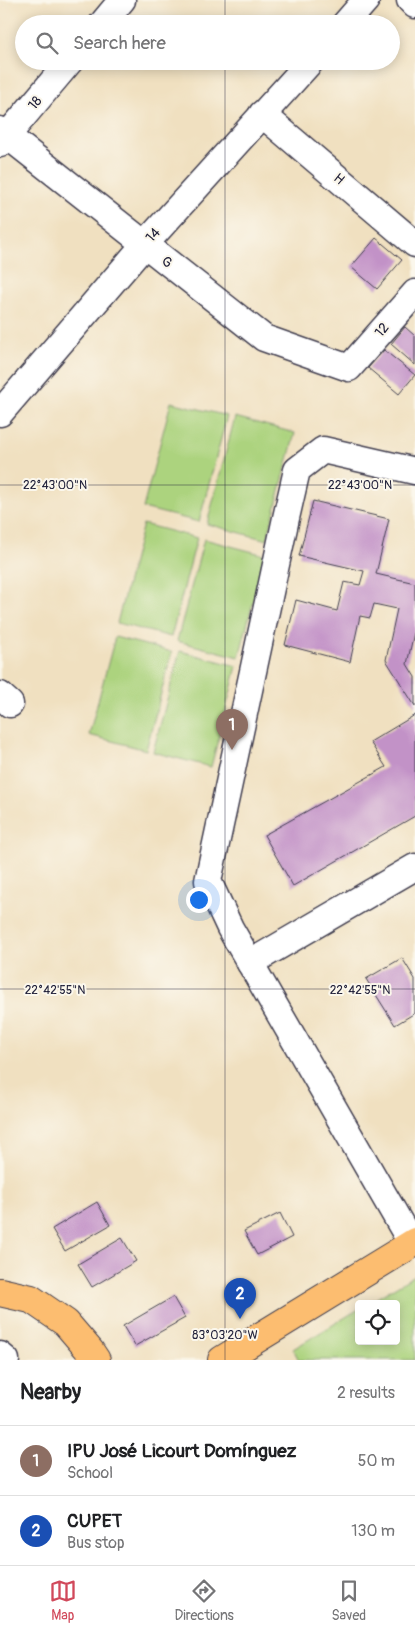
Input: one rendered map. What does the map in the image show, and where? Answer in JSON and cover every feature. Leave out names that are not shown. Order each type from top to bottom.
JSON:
[{"type":"main road","points":[[222,1360],[413,1243]]},
{"type":"main road","points":[[0,1292],[31,1299],[66,1323],[96,1360]]},
{"type":"street","points":[[110,15],[122,0]]},
{"type":"street","points":[[353,15],[366,0]]},
{"type":"street","points":[[410,0],[415,5]]},
{"type":"street","name":"18","points":[[2,136],[62,70]]},
{"type":"street","name":"14","points":[[0,413],[145,244],[303,70]]},
{"type":"street","name":"H","points":[[262,114],[415,244]]},
{"type":"street","name":"G","points":[[2,136],[145,244],[264,338],[348,368]]},
{"type":"street","name":"12","points":[[348,368],[415,292]]},
{"type":"street","points":[[413,1243],[230,928],[208,881],[297,470],[323,450],[415,471]]},
{"type":"street","points":[[250,963],[415,867]]},
{"type":"street","points":[[0,1355],[6,1360]]},
{"type":"green space","points":[[171,402],[227,416],[199,522],[143,508]]},
{"type":"green space","points":[[235,417],[295,433],[267,540],[207,524]]},
{"type":"green space","points":[[143,524],[197,538],[171,637],[117,623]]},
{"type":"green space","points":[[204,539],[265,555],[239,657],[177,641]]},
{"type":"green space","points":[[115,637],[172,652],[146,750],[89,735]]},
{"type":"green space","points":[[180,651],[237,666],[211,767],[153,752]]},
{"type":"green space","points":[[415,1275],[415,1360],[299,1360],[293,1349],[355,1311],[355,1345],[400,1345],[400,1300],[374,1300]]},
{"type":"building","points":[[376,238],[402,260],[377,289],[351,267]]},
{"type":"building","points":[[405,327],[415,336],[415,365],[391,344]]},
{"type":"building","points":[[384,350],[415,375],[399,394],[368,368]]},
{"type":"building","points":[[313,501],[389,519],[376,574],[415,583],[415,628],[407,664],[415,677],[415,706],[386,660],[397,609],[374,604],[370,618],[360,616],[350,662],[285,645],[296,600],[337,611],[344,582],[360,585],[364,571],[299,556]]},
{"type":"building","points":[[415,715],[415,816],[293,886],[264,835],[386,767],[370,742]]},
{"type":"building","points":[[402,958],[415,979],[415,1013],[395,1025],[366,979]]},
{"type":"building","points":[[97,1202],[110,1225],[65,1251],[52,1229]]},
{"type":"building","points":[[280,1213],[292,1237],[257,1255],[244,1231]]},
{"type":"building","points":[[122,1238],[136,1261],[92,1287],[78,1264]]},
{"type":"building","points":[[173,1297],[185,1318],[135,1346],[123,1326]]},
{"type":"place","name":"IPU José Licourt Domínguez","points":[[232,750]]},
{"type":"place","name":"CUPET","points":[[240,1319]]}]
